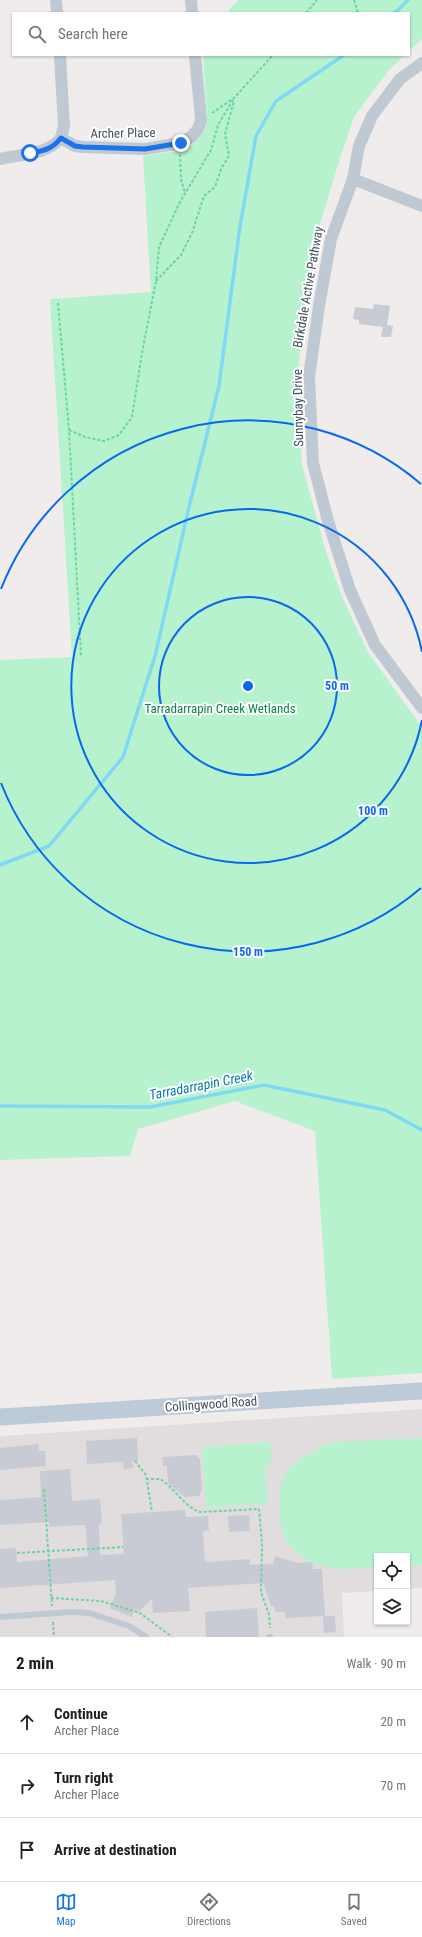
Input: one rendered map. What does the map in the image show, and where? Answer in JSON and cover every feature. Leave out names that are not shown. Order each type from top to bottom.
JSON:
[{"type":"street","points":[[56,0],[57,12]]},
{"type":"street","points":[[191,0],[192,12]]},
{"type":"street","points":[[0,159],[45,150],[55,146],[61,138],[64,126],[60,56]]},
{"type":"street","points":[[195,56],[201,120]]},
{"type":"street","name":"Sunnybay Drive","points":[[422,63],[400,79],[372,116],[359,146],[353,179],[331,239],[319,306],[309,377],[313,463],[328,521],[353,597],[376,645],[422,708]]},
{"type":"street","name":"Archer Place","points":[[61,138],[75,146],[145,149],[181,143],[191,137],[198,129],[201,120]]},
{"type":"street","points":[[353,179],[422,206]]},
{"type":"street","name":"Collingwood Road","points":[[0,1417],[422,1391]]},
{"type":"lane","points":[[0,1617],[52,1613],[89,1613],[129,1626],[146,1637]]},
{"type":"path","points":[[307,12],[317,0]]},
{"type":"path","points":[[354,0],[358,12]]},
{"type":"path","points":[[69,430],[85,437],[104,441],[119,435],[132,417],[142,353],[156,281],[159,247],[185,194],[211,150],[218,125],[234,98],[272,56]]},
{"type":"path","points":[[201,120],[234,98]]},
{"type":"path","points":[[156,281],[181,254],[192,233],[204,196],[215,187],[221,169],[229,156],[225,134],[234,98]]},
{"type":"path","points":[[181,143],[179,156],[181,179],[185,194]]},
{"type":"path","points":[[58,303],[69,430],[81,656]]},
{"type":"path","points":[[134,1461],[146,1476],[152,1512]]},
{"type":"path","points":[[146,1479],[160,1479],[177,1493],[192,1510],[200,1512],[259,1509],[262,1544],[261,1592],[269,1614],[269,1637]]},
{"type":"path","points":[[44,1489],[54,1637]]},
{"type":"path","points":[[17,1553],[123,1547]]},
{"type":"path","points":[[51,1598],[100,1601],[140,1612],[172,1637]]},
{"type":"shaded area","points":[[422,1409],[422,1588],[410,1589],[410,1553],[374,1553],[374,1591],[342,1593],[344,1637],[0,1637],[0,1436]]},
{"type":"green space","points":[[238,0],[422,0],[422,39],[410,50],[410,12],[227,12]]},
{"type":"green space","name":"Tarradarrapin Creek Wetlands","points":[[203,56],[404,56],[388,71],[354,117],[340,158],[317,234],[306,295],[297,379],[302,465],[326,552],[341,594],[367,651],[422,727],[422,1373],[332,1379],[315,1131],[235,1101],[138,1129],[130,1156],[0,1160],[0,660],[72,657],[50,299],[151,292],[143,156],[179,151],[192,145],[205,130],[207,117]]},
{"type":"green space","points":[[422,1438],[422,1565],[410,1566],[410,1553],[374,1553],[374,1567],[349,1569],[331,1568],[305,1559],[289,1545],[281,1528],[279,1502],[281,1484],[291,1466],[314,1450],[333,1442]]},
{"type":"green space","points":[[270,1442],[271,1465],[265,1466],[268,1503],[206,1508],[202,1447]]},
{"type":"building","points":[[374,304],[390,306],[387,325],[393,326],[391,337],[381,337],[383,327],[359,324],[359,320],[353,319],[355,307],[373,309]]},
{"type":"building","points":[[137,1438],[138,1461],[132,1461],[133,1468],[124,1469],[123,1462],[87,1464],[86,1441]]},
{"type":"building","points":[[38,1444],[39,1451],[45,1451],[46,1466],[0,1470],[0,1448]]},
{"type":"building","points":[[197,1455],[197,1458],[200,1458],[202,1492],[200,1492],[200,1496],[185,1497],[168,1483],[167,1466],[163,1466],[162,1457]]},
{"type":"building","points":[[70,1469],[72,1501],[100,1499],[102,1523],[99,1524],[100,1555],[124,1554],[121,1514],[185,1510],[186,1517],[208,1516],[209,1530],[203,1531],[205,1562],[250,1559],[250,1565],[273,1564],[275,1556],[298,1563],[312,1562],[313,1569],[322,1569],[325,1616],[285,1618],[285,1612],[276,1612],[274,1606],[271,1606],[263,1583],[188,1588],[190,1611],[153,1613],[152,1599],[139,1611],[134,1609],[132,1617],[110,1608],[116,1593],[115,1580],[0,1588],[0,1549],[16,1548],[17,1562],[88,1556],[85,1525],[49,1527],[49,1522],[0,1525],[0,1500],[41,1497],[40,1471]]},
{"type":"building","points":[[249,1515],[250,1531],[229,1532],[228,1516]]},
{"type":"building","points":[[257,1608],[259,1637],[206,1637],[205,1612]]},
{"type":"building","points":[[323,1616],[335,1616],[336,1632],[324,1633]]},
{"type":"waterway","points":[[396,12],[408,0]]},
{"type":"waterway","points":[[0,865],[49,846],[123,757],[155,656],[190,503],[219,386],[240,226],[256,136],[276,101],[343,56]]},
{"type":"waterway","name":"Tarradarrapin Creek","points":[[0,1106],[150,1107],[264,1085],[385,1110],[422,1130]]},
{"type":"route","points":[[30,153],[55,146],[61,138],[75,146],[83,147],[145,149],[181,143]]}]
